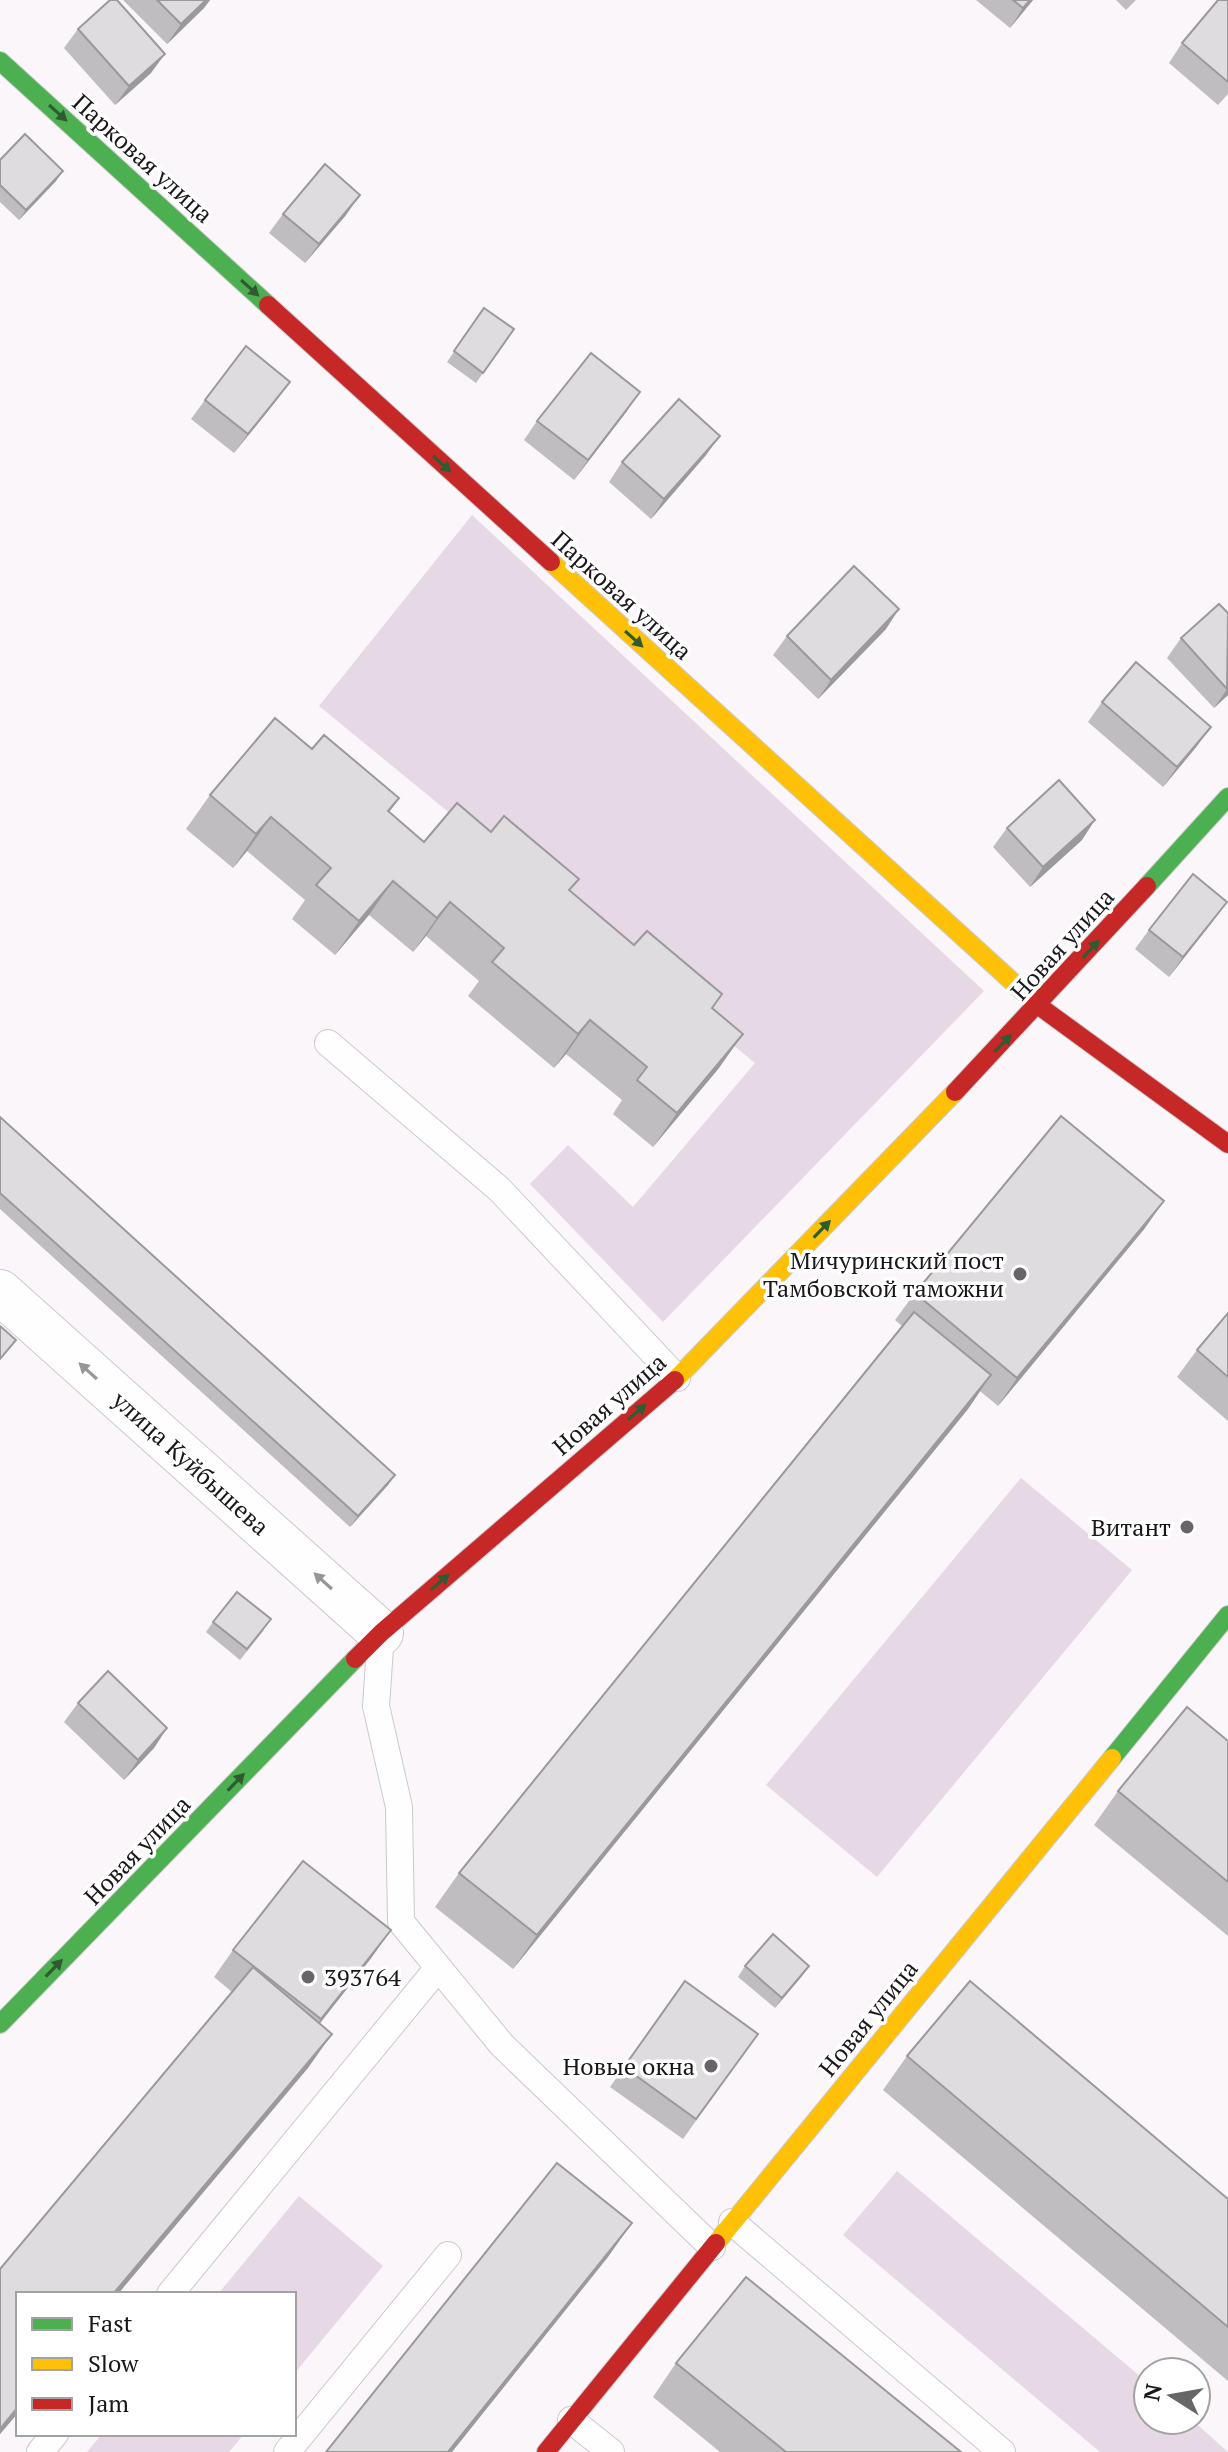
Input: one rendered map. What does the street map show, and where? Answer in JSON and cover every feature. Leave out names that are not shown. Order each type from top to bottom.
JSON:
[{"type":"street","name":"Парковая улица","points":[[0,61],[1039,1006],[1228,1144]]},
{"type":"street","name":"Новая улица","points":[[0,2024],[381,1633],[677,1378],[1039,1006],[1228,797]]},
{"type":"street","name":"улица Куйбышева","points":[[0,1292],[381,1633]]},
{"type":"street","name":"Новая улица","points":[[546,2452],[1228,1615]]},
{"type":"lane","points":[[328,1043],[499,1189],[677,1378]]},
{"type":"lane","points":[[381,1633],[376,1706],[399,1807],[401,1922],[502,2045],[712,2247]]},
{"type":"lane","points":[[1152,1709],[1174,1727]]},
{"type":"lane","points":[[172,2292],[438,1968]]},
{"type":"lane","points":[[933,1976],[957,1996]]},
{"type":"lane","points":[[732,2222],[1002,2452]]},
{"type":"lane","points":[[287,2452],[448,2255]]},
{"type":"lane","points":[[571,2420],[611,2452]]},
{"type":"lane","points":[[40,2452],[53,2436]]},
{"type":"shaded area","points":[[472,515],[984,991],[663,1322],[530,1184],[568,1145],[633,1207],[755,1063],[319,706]]},
{"type":"shaded area","points":[[1021,1478],[1132,1570],[877,1877],[766,1785]]},
{"type":"shaded area","points":[[897,2171],[1132,2369],[1132,2436],[1210,2436],[1228,2452],[1100,2452],[843,2235]]},
{"type":"shaded area","points":[[299,2196],[383,2266],[296,2372],[296,2292],[220,2292]]},
{"type":"shaded area","points":[[100,2436],[242,2436],[229,2452],[87,2452]]},
{"type":"building","points":[[110,0],[117,0],[165,54],[129,86],[78,29]]},
{"type":"building","points":[[157,0],[206,0],[181,24]]},
{"type":"building","points":[[1013,0],[1030,0],[1023,8]]},
{"type":"building","points":[[1218,0],[1228,0],[1228,82],[1182,43]]},
{"type":"building","points":[[25,134],[63,171],[26,210],[0,185],[0,160]]},
{"type":"building","points":[[325,164],[360,195],[319,244],[283,214]]},
{"type":"building","points":[[484,308],[514,329],[483,373],[454,351]]},
{"type":"building","points":[[246,346],[290,382],[248,434],[205,400]]},
{"type":"building","points":[[591,353],[640,392],[588,460],[537,421]]},
{"type":"building","points":[[679,399],[720,436],[664,499],[622,462]]},
{"type":"building","points":[[854,566],[899,609],[831,680],[787,636]]},
{"type":"building","points":[[1219,604],[1228,613],[1227,689],[1181,638]]},
{"type":"building","points":[[1136,662],[1211,727],[1177,767],[1102,702]]},
{"type":"building","points":[[275,718],[312,749],[324,735],[399,798],[388,811],[424,842],[457,803],[491,832],[504,816],[579,879],[569,890],[634,945],[647,931],[722,994],[712,1008],[743,1034],[677,1113],[637,1080],[647,1067],[590,1020],[578,1034],[492,962],[504,948],[450,902],[437,918],[393,881],[359,921],[316,885],[331,868],[271,817],[256,834],[210,795]]},
{"type":"building","points":[[1059,780],[1095,820],[1043,867],[1007,828]]},
{"type":"building","points":[[1193,874],[1227,902],[1183,957],[1149,930]]},
{"type":"building","name":"Мичуринский пост Тамбовской таможни","points":[[1061,1116],[1164,1201],[1017,1378],[915,1293]]},
{"type":"building","points":[[0,1117],[395,1475],[358,1516],[0,1193]]},
{"type":"building","points":[[914,1312],[991,1375],[537,1935],[459,1873]]},
{"type":"building","points":[[1228,1313],[1228,1377],[1197,1350]]},
{"type":"building","points":[[0,1326],[16,1340],[0,1359]]},
{"type":"building","points":[[237,1592],[271,1619],[247,1649],[213,1622]]},
{"type":"building","points":[[108,1671],[167,1728],[138,1760],[78,1703]]},
{"type":"building","points":[[1187,1707],[1228,1741],[1228,1882],[1118,1791]]},
{"type":"building","points":[[303,1861],[391,1930],[321,2019],[233,1950]]},
{"type":"building","points":[[773,1934],[809,1966],[782,1998],[745,1966]]},
{"type":"building","points":[[253,1967],[332,2034],[115,2292],[16,2292],[16,2409],[0,2429],[0,2269]]},
{"type":"building","points":[[685,1981],[758,2034],[696,2119],[624,2067]]},
{"type":"building","points":[[970,1981],[1228,2199],[1228,2327],[907,2056]]},
{"type":"building","points":[[557,2163],[632,2223],[448,2452],[326,2452]]},
{"type":"building","points":[[746,2277],[961,2452],[786,2452],[676,2363]]},
{"type":"traffic: fast","points":[[0,61],[268,305]]},
{"type":"traffic: fast","points":[[1147,886],[1228,797]]},
{"type":"traffic: fast","points":[[1112,1758],[1228,1615]]},
{"type":"traffic: fast","points":[[0,2024],[355,1659]]},
{"type":"traffic: slow","points":[[551,562],[1039,1006]]},
{"type":"traffic: slow","points":[[675,1380],[955,1092]]},
{"type":"traffic: slow","points":[[716,2243],[1112,1758]]},
{"type":"traffic: jam","points":[[268,305],[551,562]]},
{"type":"traffic: jam","points":[[955,1092],[1147,886]]},
{"type":"traffic: jam","points":[[1039,1006],[1228,1144]]},
{"type":"traffic: jam","points":[[355,1659],[381,1633],[675,1380]]},
{"type":"traffic: jam","points":[[546,2452],[716,2243]]},
{"type":"place","name":"Мичуринский пост Тамбовской таможни","points":[[1020,1274]]},
{"type":"place","name":"Витант","points":[[1187,1527]]},
{"type":"place","name":"393764","points":[[308,1977]]},
{"type":"place","name":"Новые окна","points":[[711,2066]]}]
